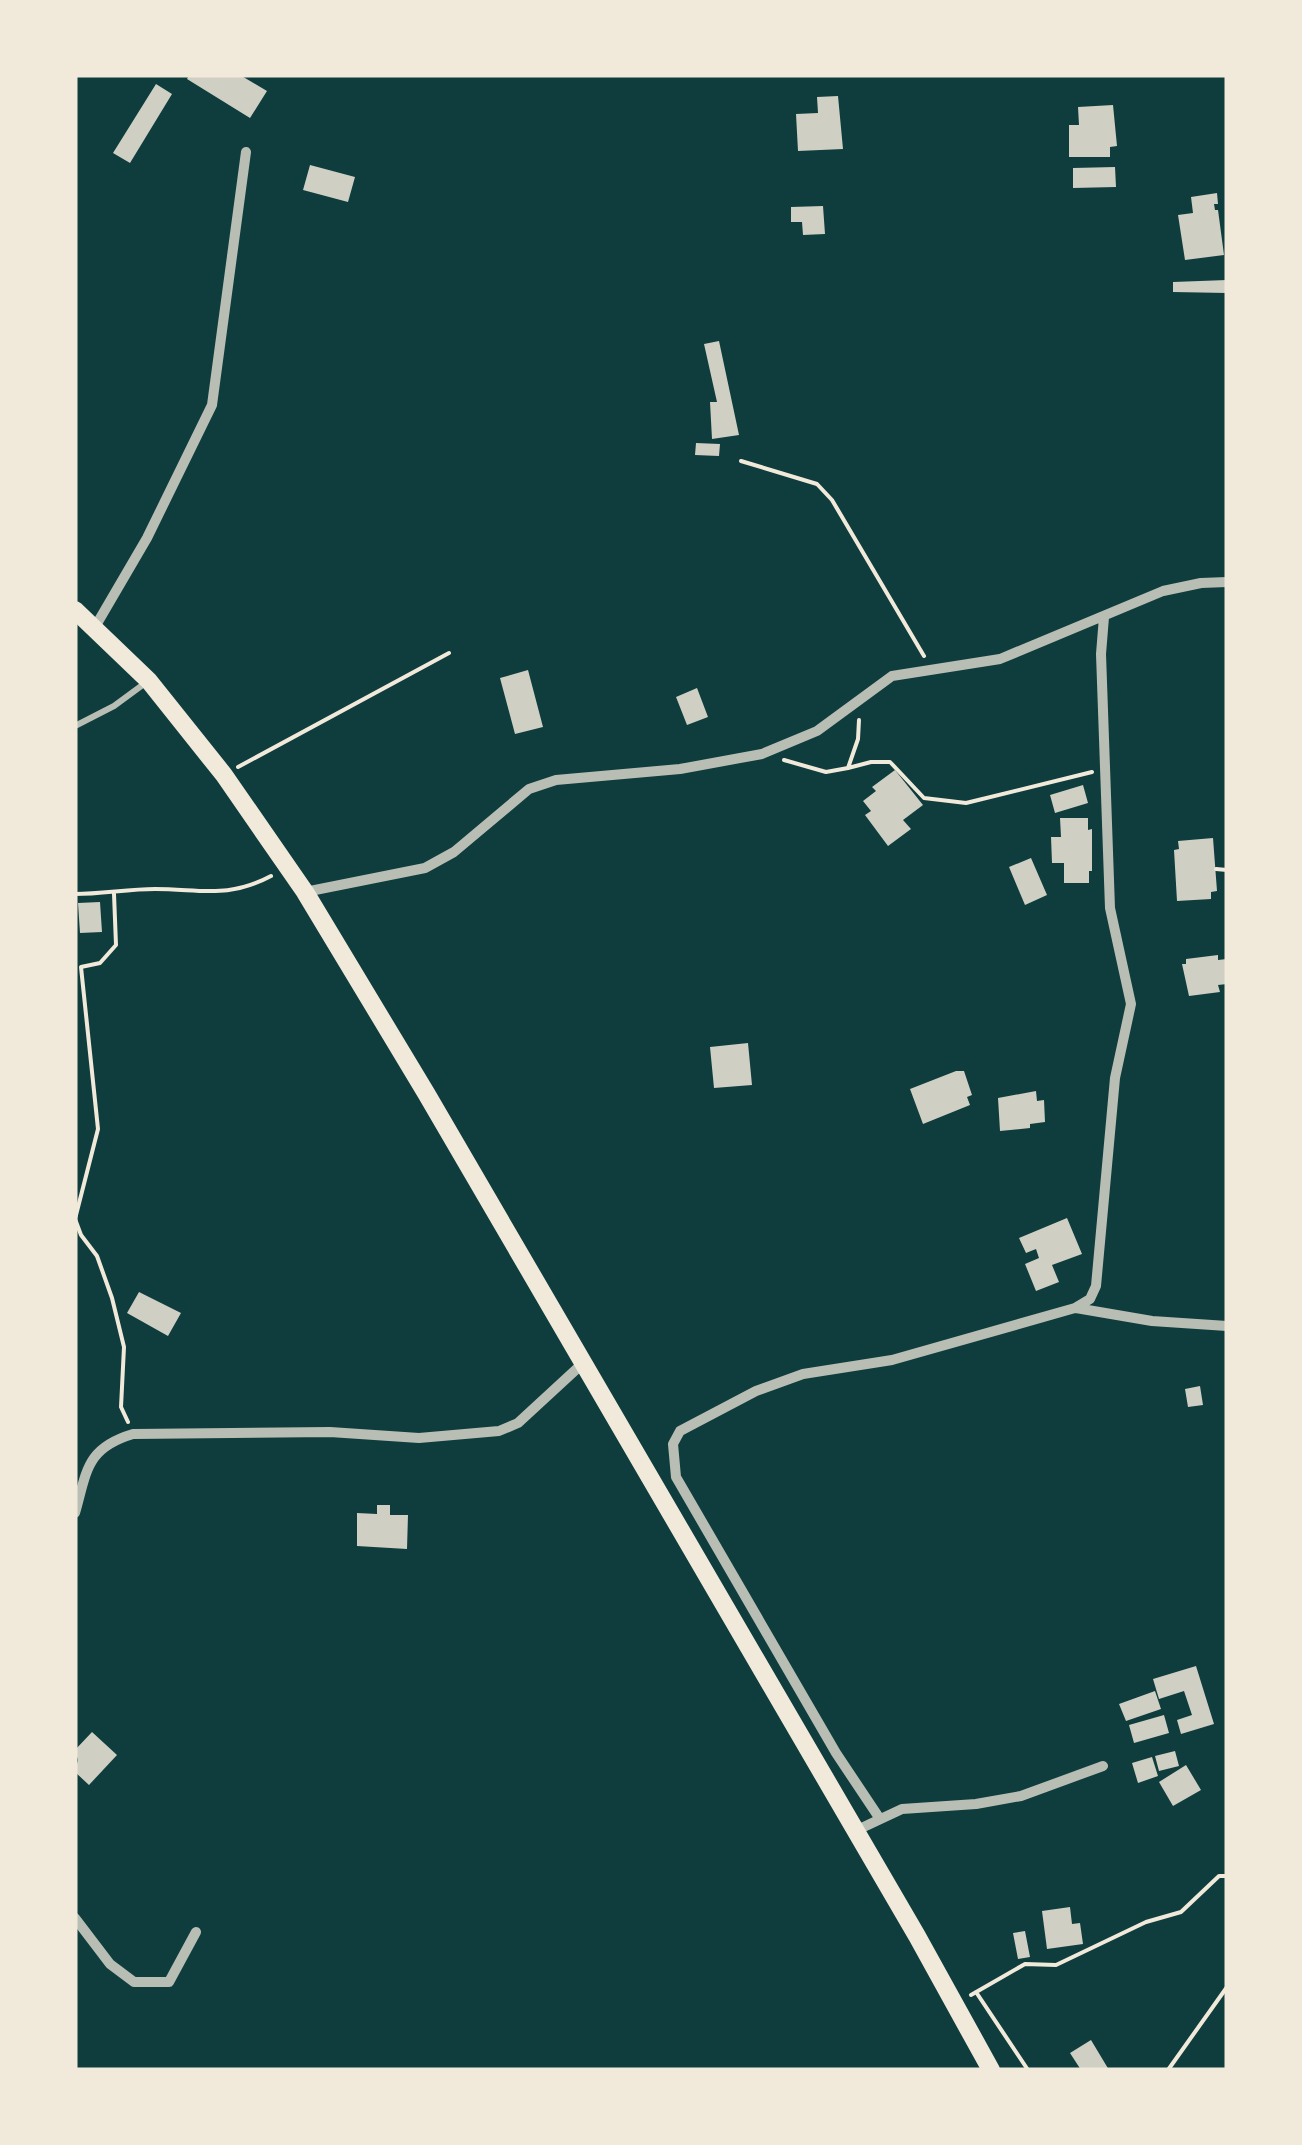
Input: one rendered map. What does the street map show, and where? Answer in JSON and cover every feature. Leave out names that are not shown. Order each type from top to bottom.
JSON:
[{"type":"main road","points":[[75,610],[148,681],[224,774],[304,892],[426,1093],[990,2070]]},
{"type":"street","points":[[96,628],[147,538],[212,405],[246,152]]},
{"type":"street","points":[[304,892],[424,868],[454,852],[529,789],[556,780],[680,769],[762,754],[817,731],[892,676],[1000,659],[1163,592],[1227,582]]},
{"type":"street","points":[[880,1819],[836,1753],[676,1477],[673,1444],[680,1431],[756,1391],[803,1374],[892,1360],[1075,1308],[1090,1299],[1096,1286],[1115,1078],[1131,1004],[1110,908],[1101,654],[1104,617]]},
{"type":"street","points":[[1075,1308],[1152,1321],[1227,1326]]},
{"type":"street","points":[[75,1514],[88,1464],[110,1441],[133,1434],[330,1432],[420,1438],[499,1431],[518,1423],[582,1364]]},
{"type":"street","points":[[855,1831],[902,1809],[1022,1796],[1103,1766]]},
{"type":"street","points":[[75,1918],[110,1964],[134,1982],[169,1982],[196,1932]]},
{"type":"lane","points":[[75,726],[114,706],[148,681]]},
{"type":"path","points":[[742,460],[817,484],[832,500],[915,644],[933,668]]},
{"type":"path","points":[[224,774],[449,654]]},
{"type":"path","points":[[848,768],[858,738],[860,700]]},
{"type":"path","points":[[762,754],[826,772],[890,762],[924,798],[966,803],[1107,768]]},
{"type":"path","points":[[75,894],[154,889],[208,894],[248,888],[288,868]]},
{"type":"path","points":[[1216,868],[1227,870]]},
{"type":"path","points":[[114,894],[116,945],[100,963],[81,967],[98,1129],[76,1219],[81,1235],[97,1256],[112,1298],[124,1346],[121,1408],[133,1434]]},
{"type":"path","points":[[954,2006],[1025,1964],[1056,1966],[1146,1922],[1181,1912],[1219,1876],[1227,1876]]},
{"type":"path","points":[[1168,2070],[1227,1987]]},
{"type":"path","points":[[976,1992],[1028,2070]]},
{"type":"building","points":[[189,75],[240,75],[267,91],[250,118],[187,79]]},
{"type":"building","points":[[156,84],[172,94],[130,163],[113,153]]},
{"type":"building","points":[[838,96],[843,149],[798,151],[796,114],[818,113],[817,97]]},
{"type":"building","points":[[1113,105],[1117,146],[1110,147],[1110,157],[1069,157],[1069,125],[1079,125],[1078,107]]},
{"type":"building","points":[[310,165],[355,177],[348,202],[303,190]]},
{"type":"building","points":[[1115,167],[1116,187],[1073,188],[1073,168]]},
{"type":"building","points":[[1217,193],[1218,204],[1214,204],[1224,255],[1185,260],[1178,215],[1193,213],[1191,197]]},
{"type":"building","points":[[823,206],[825,234],[803,235],[802,222],[791,222],[791,207]]},
{"type":"building","points":[[1227,280],[1227,293],[1173,292],[1173,282]]},
{"type":"building","points":[[719,341],[739,435],[712,439],[710,402],[717,402],[704,344]]},
{"type":"building","points":[[696,443],[720,444],[719,456],[695,455]]},
{"type":"building","points":[[528,670],[543,727],[515,734],[500,678]]},
{"type":"building","points":[[697,688],[708,717],[687,725],[676,697]]},
{"type":"building","points":[[895,770],[923,805],[903,820],[911,829],[888,846],[865,815],[871,811],[863,801],[876,791],[872,787]]},
{"type":"building","points":[[1083,785],[1088,803],[1055,813],[1050,795]]},
{"type":"building","points":[[1060,818],[1088,818],[1088,830],[1092,829],[1089,883],[1064,883],[1064,863],[1052,863],[1051,837],[1061,837]]},
{"type":"building","points":[[1213,838],[1217,891],[1211,892],[1211,899],[1177,901],[1174,850],[1179,849],[1178,841]]},
{"type":"building","points":[[1031,858],[1047,895],[1025,905],[1009,867]]},
{"type":"building","points":[[100,902],[102,932],[80,933],[78,903]]},
{"type":"building","points":[[1218,955],[1218,960],[1227,959],[1227,984],[1218,985],[1220,992],[1189,996],[1182,964],[1186,964],[1186,959]]},
{"type":"building","points":[[748,1043],[752,1085],[714,1088],[710,1047]]},
{"type":"building","points":[[964,1071],[972,1095],[967,1097],[970,1105],[923,1124],[910,1089]]},
{"type":"building","points":[[1036,1091],[1037,1101],[1044,1100],[1045,1122],[1000,1131],[998,1098]]},
{"type":"building","points":[[1067,1218],[1082,1254],[1052,1265],[1059,1282],[1036,1291],[1025,1264],[1039,1258],[1036,1249],[1026,1253],[1019,1238]]},
{"type":"building","points":[[139,1292],[181,1313],[168,1336],[127,1313]]},
{"type":"building","points":[[1200,1386],[1203,1405],[1188,1407],[1185,1389]]},
{"type":"building","points":[[377,1505],[390,1505],[390,1515],[408,1515],[407,1549],[357,1546],[357,1513],[377,1514]]},
{"type":"building","points":[[1196,1666],[1214,1724],[1181,1734],[1177,1720],[1192,1715],[1184,1691],[1159,1699],[1153,1679]]},
{"type":"building","points":[[1155,1691],[1161,1709],[1126,1721],[1119,1704]]},
{"type":"building","points":[[1164,1715],[1169,1733],[1134,1743],[1129,1725]]},
{"type":"building","points":[[92,1732],[117,1755],[89,1785],[75,1772],[75,1750]]},
{"type":"building","points":[[1175,1751],[1179,1766],[1159,1771],[1155,1756]]},
{"type":"building","points":[[1152,1757],[1158,1776],[1138,1783],[1132,1763]]},
{"type":"building","points":[[1186,1765],[1201,1790],[1173,1806],[1159,1782]]},
{"type":"building","points":[[1070,1907],[1072,1924],[1080,1923],[1083,1944],[1047,1949],[1042,1911]]},
{"type":"building","points":[[1025,1931],[1030,1957],[1018,1959],[1013,1933]]},
{"type":"building","points":[[1091,2040],[1109,2070],[1081,2070],[1070,2053]]}]
